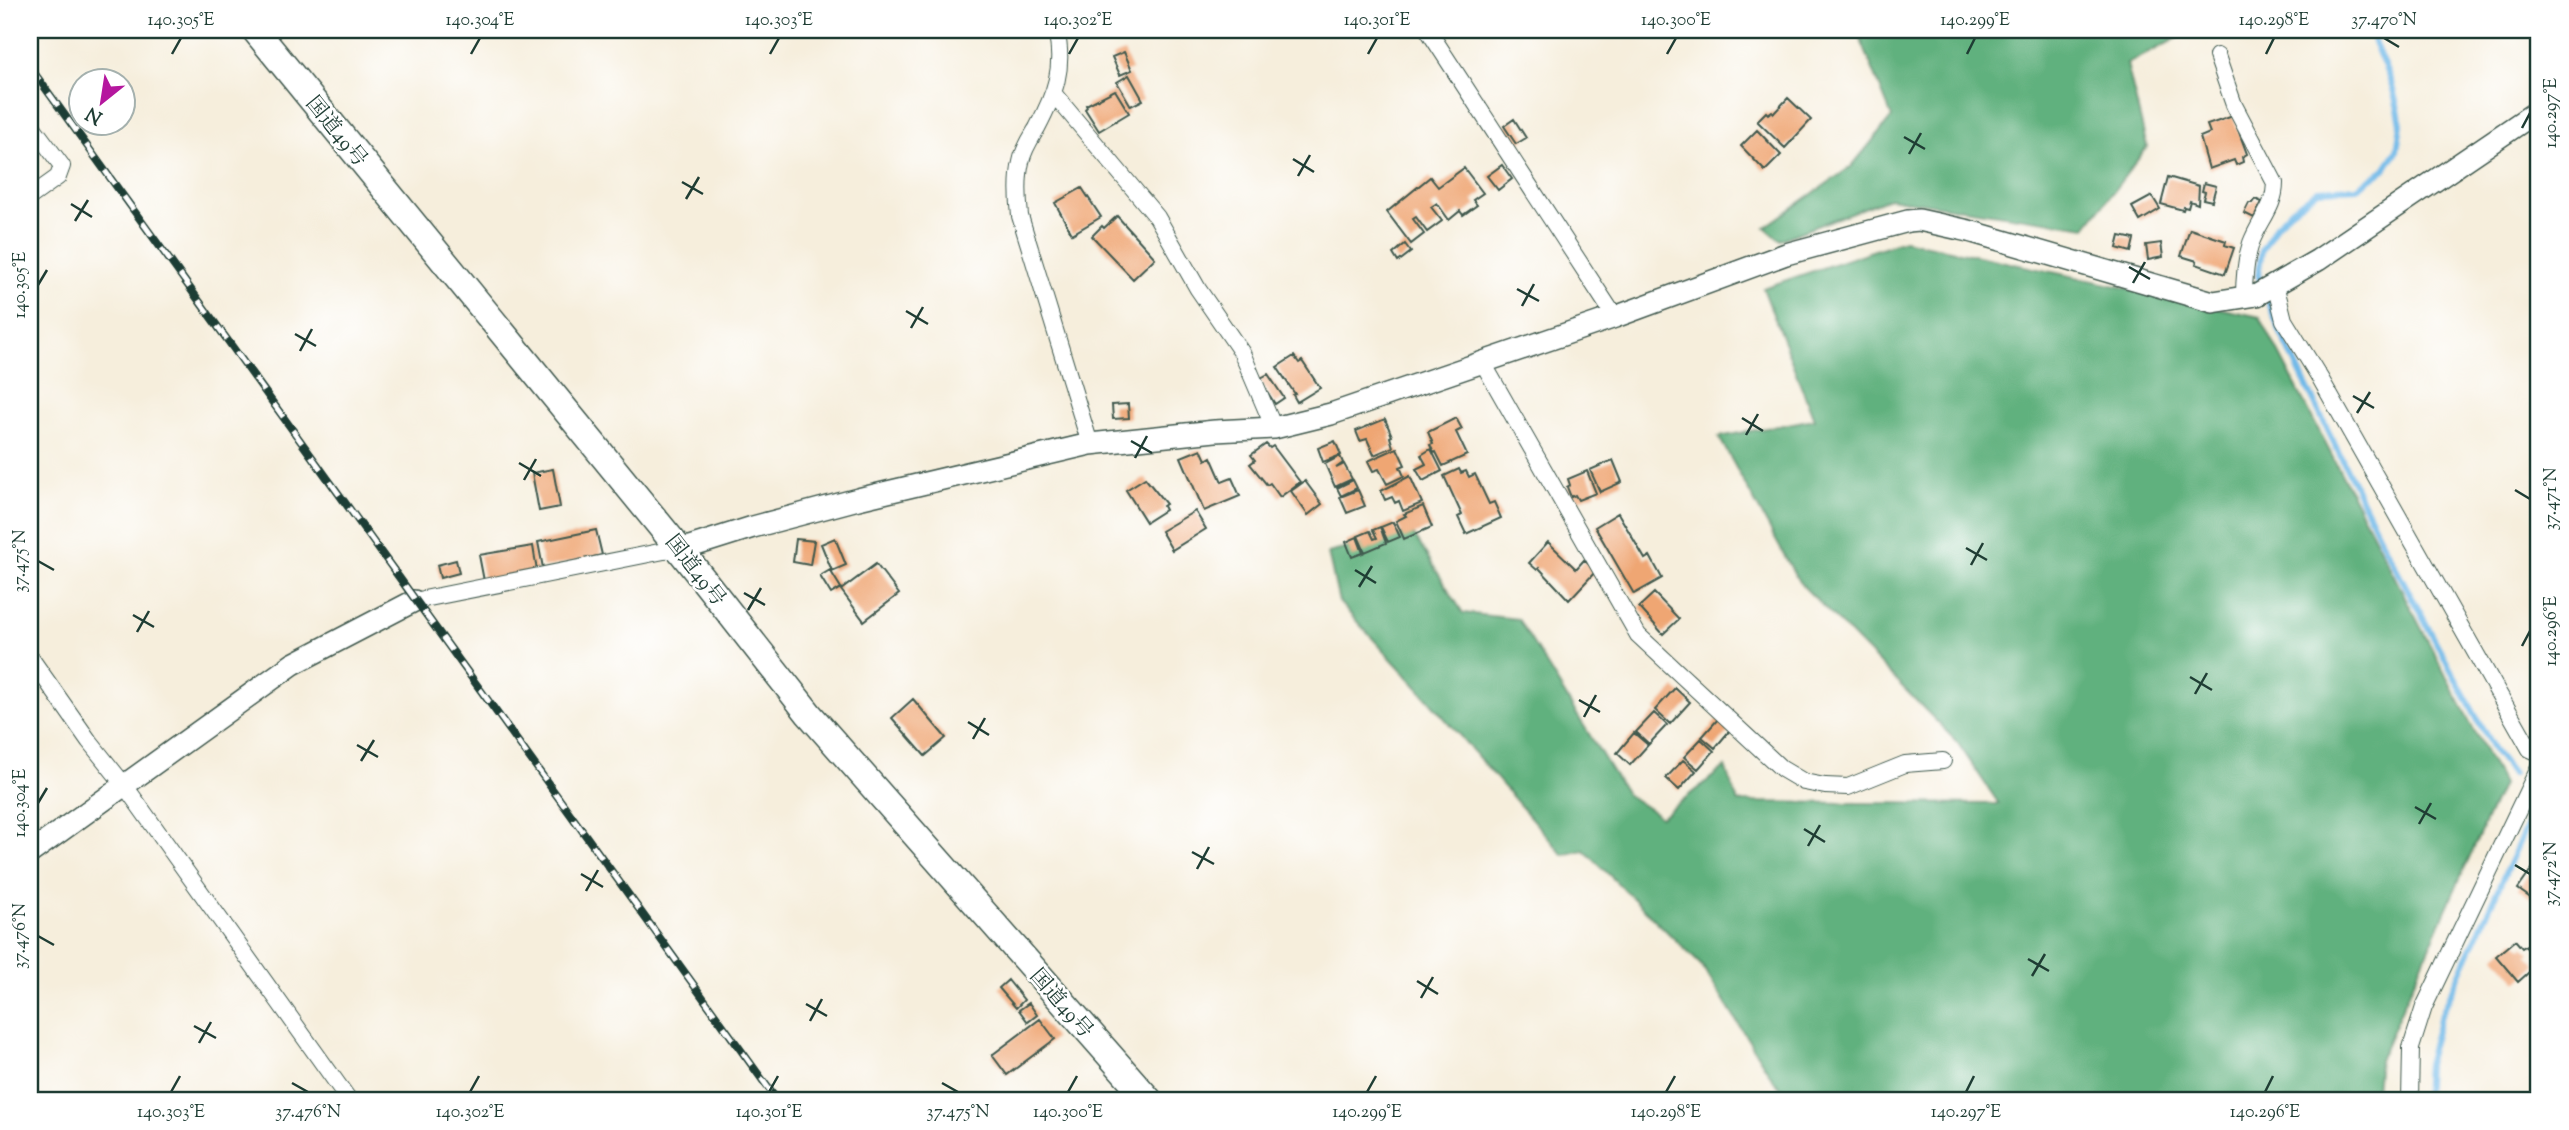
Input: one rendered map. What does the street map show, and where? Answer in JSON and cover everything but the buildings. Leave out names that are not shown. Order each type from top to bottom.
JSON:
[{"type":"highway","name":"国道49号","points":[[255,30],[680,550],[809,714],[1149,1100]]},
{"type":"street","points":[[1056,30],[1061,63],[1053,93],[1021,160],[1018,192],[1020,216],[1090,444]]},
{"type":"street","points":[[1428,30],[1615,317]]},
{"type":"street","points":[[2217,56],[2234,105],[2275,183],[2269,212],[2255,232],[2248,256],[2244,298]]},
{"type":"street","points":[[1053,93],[1157,217],[1198,289],[1242,352],[1274,428]]},
{"type":"street","points":[[30,853],[293,664],[414,601],[611,561],[680,550],[845,502],[1090,444],[1215,430],[1274,428],[1331,414],[1615,317],[1786,254],[1899,222],[1919,220],[1969,231],[2213,302],[2257,295],[2318,260],[2539,110]]},
{"type":"street","points":[[30,123],[62,166],[58,177],[30,197]]},
{"type":"street","points":[[2275,284],[2284,320],[2320,377],[2524,740],[2530,749],[2539,753]]},
{"type":"street","points":[[1483,363],[1638,635],[1782,769],[1804,782],[1848,787],[1905,764],[1943,761]]},
{"type":"street","points":[[30,657],[349,1100]]},
{"type":"street","points":[[2410,1100],[2411,1048],[2424,1007],[2539,766]]},
{"type":"green space","points":[[1857,30],[2193,30],[2127,64],[2147,147],[2086,227],[1889,198],[1780,240],[1765,227],[1852,166],[1892,117]]},
{"type":"green space","points":[[1904,240],[2260,317],[2502,784],[2379,1060],[2375,1100],[1792,1100],[1774,1081],[1702,966],[1584,850],[1563,855],[1422,692],[1339,602],[1328,553],[1412,532],[1463,613],[1518,619],[1626,794],[1661,817],[1725,767],[1738,802],[1999,804],[1957,742],[1799,582],[1719,437],[1814,419],[1763,288]]},
{"type":"waterway","points":[[2369,30],[2391,82],[2398,109],[2401,124],[2397,151],[2385,169],[2357,188],[2318,190],[2290,211],[2276,225],[2262,250],[2258,275],[2279,329],[2380,538],[2495,752],[2512,774]]},
{"type":"waterway","points":[[2425,1100],[2427,1064],[2439,1020],[2539,798]]},
{"type":"railway","points":[[30,67],[777,1100]]}]
